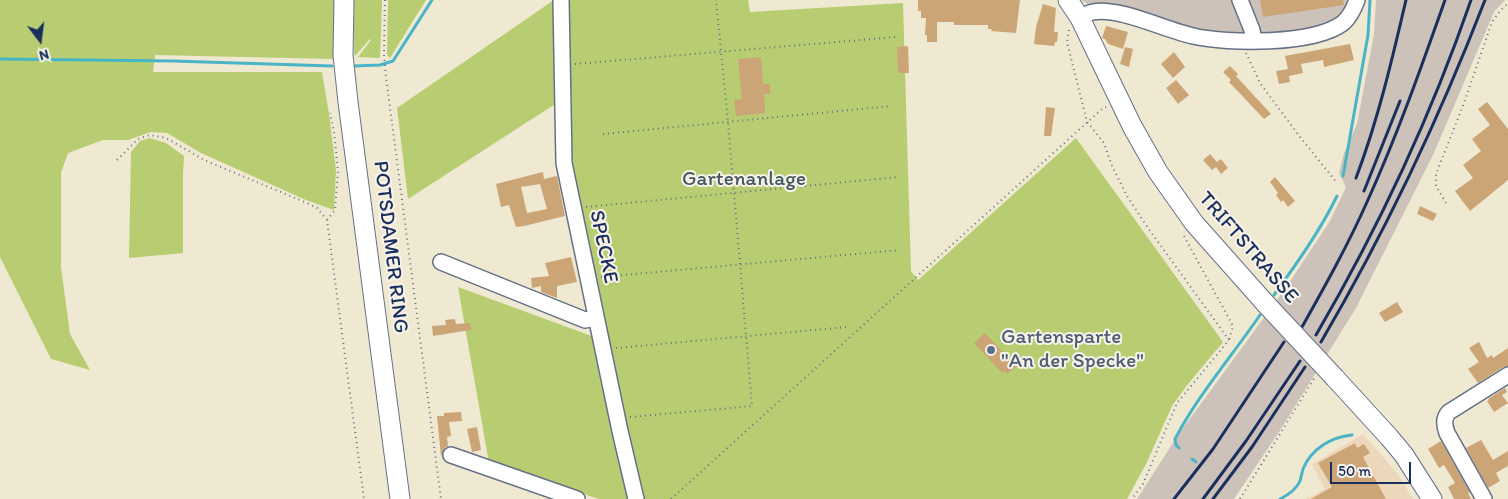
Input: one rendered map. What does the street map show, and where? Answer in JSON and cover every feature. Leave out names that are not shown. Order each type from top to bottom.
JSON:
[{"type":"main road","name":"POTSDAMER RING","points":[[344,0],[343,55],[348,102],[400,499]]},
{"type":"main road","name":"TRIFTSTRASSE","points":[[1068,0],[1080,18],[1119,100],[1158,172],[1194,223],[1399,449],[1432,499]]},
{"type":"street","name":"SPECKE","points":[[562,0],[564,163],[636,499]]},
{"type":"street","points":[[1240,0],[1252,30],[1249,41]]},
{"type":"street","points":[[1080,18],[1092,12],[1108,11],[1195,37],[1249,41],[1305,37],[1327,31],[1345,21],[1351,14],[1357,0]]},
{"type":"street","points":[[441,262],[585,320],[596,318]]},
{"type":"street","points":[[1484,499],[1447,433],[1446,415],[1508,374]]},
{"type":"street","points":[[451,455],[578,499]]},
{"type":"path","points":[[384,0],[386,77],[441,499]]},
{"type":"path","points":[[626,418],[752,406],[716,0]]},
{"type":"path","points":[[1446,203],[1436,186],[1436,174],[1464,103],[1492,22],[1508,3]]},
{"type":"path","points":[[1080,18],[1070,26],[1067,42],[1087,122],[1104,143],[1112,166],[1148,228],[1230,340]]},
{"type":"path","points":[[571,64],[896,37]]},
{"type":"path","points":[[1249,41],[1245,50],[1260,82],[1300,137],[1337,183]]},
{"type":"path","points":[[671,499],[1102,108],[1119,100]]},
{"type":"path","points":[[603,134],[891,106]]},
{"type":"path","points":[[327,220],[335,210],[338,171],[330,113]]},
{"type":"path","points":[[117,160],[138,139],[150,135],[166,138],[204,160],[306,202],[317,208],[327,220],[364,499]]},
{"type":"path","points":[[586,207],[898,178]]},
{"type":"path","points":[[1132,499],[1143,484],[1177,403],[1230,340],[1233,326],[1183,234],[1194,223]]},
{"type":"path","points":[[598,277],[900,250]]},
{"type":"path","points":[[613,348],[847,327]]},
{"type":"path","points":[[1240,499],[1315,377]]},
{"type":"shaded area","points":[[1081,0],[1353,0],[1347,13],[1313,33],[1267,36],[1210,34],[1110,6],[1089,5]]},
{"type":"shaded area","points":[[1376,0],[1505,0],[1494,12],[1434,153],[1356,308],[1279,432],[1234,499],[1137,499],[1178,435],[1285,289],[1330,221],[1346,187],[1339,173],[1344,153],[1357,124],[1374,34]]},
{"type":"shaded area","points":[[1363,434],[1397,473],[1413,499],[1306,499],[1325,489],[1312,464]]},
{"type":"green space","points":[[0,0],[335,0],[334,59],[155,55],[153,72],[322,72],[336,170],[334,210],[306,200],[201,153],[167,133],[151,132],[128,140],[103,140],[68,153],[61,173],[61,267],[70,334],[90,370],[51,359],[0,257]]},
{"type":"green space","points":[[354,0],[382,0],[380,58],[358,57],[370,39],[355,56]]},
{"type":"green space","points":[[388,0],[426,0],[390,58],[387,55]]},
{"type":"green space","name":"Gartenanlage","points":[[554,0],[748,0],[750,12],[903,3],[911,271],[918,280],[1076,138],[1223,342],[1172,406],[1147,462],[1127,499],[599,499],[489,463],[458,287],[597,338],[604,328],[573,165],[563,99],[408,199],[397,108]]},
{"type":"green space","points":[[150,138],[166,143],[184,156],[183,253],[129,258],[131,152],[140,141]]},
{"type":"building","points":[[918,0],[1020,0],[1016,33],[991,31],[992,29],[988,29],[988,25],[954,25],[954,22],[937,22],[937,42],[927,42],[927,35],[925,35],[926,18],[921,18],[921,11],[918,11]]},
{"type":"building","points":[[1260,0],[1343,0],[1344,5],[1263,17]]},
{"type":"building","points":[[1043,4],[1056,8],[1054,32],[1058,32],[1057,42],[1055,42],[1054,46],[1034,44],[1036,27]]},
{"type":"building","points":[[1106,26],[1128,32],[1123,49],[1108,44],[1102,38]]},
{"type":"building","points":[[1350,44],[1354,60],[1324,67],[1323,60],[1301,64],[1303,73],[1289,76],[1290,82],[1279,84],[1276,71],[1288,69],[1285,56]]},
{"type":"building","points":[[908,46],[909,73],[898,73],[897,47]]},
{"type":"building","points":[[1125,47],[1133,49],[1129,67],[1120,64]]},
{"type":"building","points":[[1174,52],[1185,67],[1173,78],[1161,64]]},
{"type":"building","points":[[761,57],[763,84],[770,84],[770,94],[764,94],[765,113],[736,116],[734,100],[742,99],[738,59]]},
{"type":"building","points":[[1230,66],[1238,74],[1236,76],[1271,114],[1264,119],[1229,82],[1231,80],[1223,72]]},
{"type":"building","points":[[1176,80],[1189,95],[1178,104],[1166,88]]},
{"type":"building","points":[[1487,102],[1508,129],[1508,180],[1470,211],[1455,191],[1473,178],[1463,165],[1481,151],[1472,139],[1490,125],[1478,109]]},
{"type":"building","points":[[1046,107],[1055,108],[1051,136],[1044,136]]},
{"type":"building","points":[[1210,154],[1217,162],[1221,159],[1228,168],[1221,174],[1216,167],[1212,170],[1203,160]]},
{"type":"building","points":[[543,172],[544,179],[557,176],[565,216],[516,227],[509,205],[501,207],[496,184]],"holes":[[[540,184],[547,209],[527,213],[521,187]]]},
{"type":"building","points":[[1275,177],[1295,201],[1288,207],[1283,200],[1281,202],[1276,195],[1278,193],[1270,182]]},
{"type":"building","points":[[1420,206],[1437,214],[1433,221],[1417,214]]},
{"type":"building","points":[[571,257],[577,282],[557,286],[557,298],[541,292],[541,286],[532,288],[531,278],[549,276],[545,263]]},
{"type":"building","points":[[1397,302],[1403,312],[1385,322],[1379,313]]},
{"type":"building","points":[[455,319],[456,324],[470,323],[471,330],[433,336],[432,326],[446,325],[445,320]]},
{"type":"building","name":"Gartensparte \"An der Specke\"","points":[[985,333],[1016,366],[1007,374],[1005,371],[1002,373],[974,343]]},
{"type":"building","points":[[1479,342],[1487,358],[1492,355],[1493,358],[1508,348],[1508,366],[1503,367],[1478,383],[1468,369],[1479,362],[1469,348]]},
{"type":"building","points":[[1505,388],[1507,392],[1502,395],[1508,403],[1494,412],[1487,401]]},
{"type":"building","points":[[461,412],[462,421],[449,422],[451,436],[447,437],[448,446],[441,456],[437,416],[444,416],[444,413]]},
{"type":"building","points":[[477,427],[481,450],[472,452],[467,429]]},
{"type":"building","points":[[1481,440],[1493,460],[1508,451],[1508,466],[1496,473],[1500,481],[1488,488],[1466,448]]},
{"type":"building","points":[[1441,441],[1470,492],[1468,493],[1471,499],[1454,499],[1448,487],[1455,483],[1444,465],[1439,468],[1428,449]]},
{"type":"building","points":[[1355,443],[1357,448],[1364,444],[1370,453],[1363,457],[1386,499],[1311,499],[1332,487],[1318,463]]},
{"type":"waterway","points":[[354,66],[380,65],[393,61],[432,0]]},
{"type":"waterway","points":[[1343,176],[1368,35],[1370,0]]},
{"type":"waterway","points":[[0,59],[173,61],[332,66]]},
{"type":"waterway","points":[[1274,295],[1316,234],[1337,196]]},
{"type":"waterway","points":[[1179,448],[1176,445],[1175,439],[1184,423],[1260,315]]},
{"type":"waterway","points":[[1280,499],[1296,487],[1300,481],[1303,469],[1316,450],[1329,441],[1352,435]]},
{"type":"waterway","points":[[1192,459],[1196,462]]},
{"type":"railway","points":[[1356,178],[1378,112],[1406,0]]},
{"type":"railway","points":[[1302,327],[1344,250],[1378,177],[1408,102],[1445,0]]},
{"type":"railway","points":[[1316,335],[1361,254],[1402,172],[1421,130],[1471,0]]},
{"type":"railway","points":[[1321,342],[1368,258],[1410,174],[1449,88],[1485,0]]},
{"type":"railway","points":[[1364,191],[1400,101]]},
{"type":"railway","points":[[1174,499],[1213,449],[1284,342]]},
{"type":"railway","points":[[1203,499],[1246,441],[1300,361]]},
{"type":"railway","points":[[1213,499],[1252,447],[1305,367]]},
{"type":"place","name":"Gartensparte \"An der Specke\"","points":[[991,350]]}]
